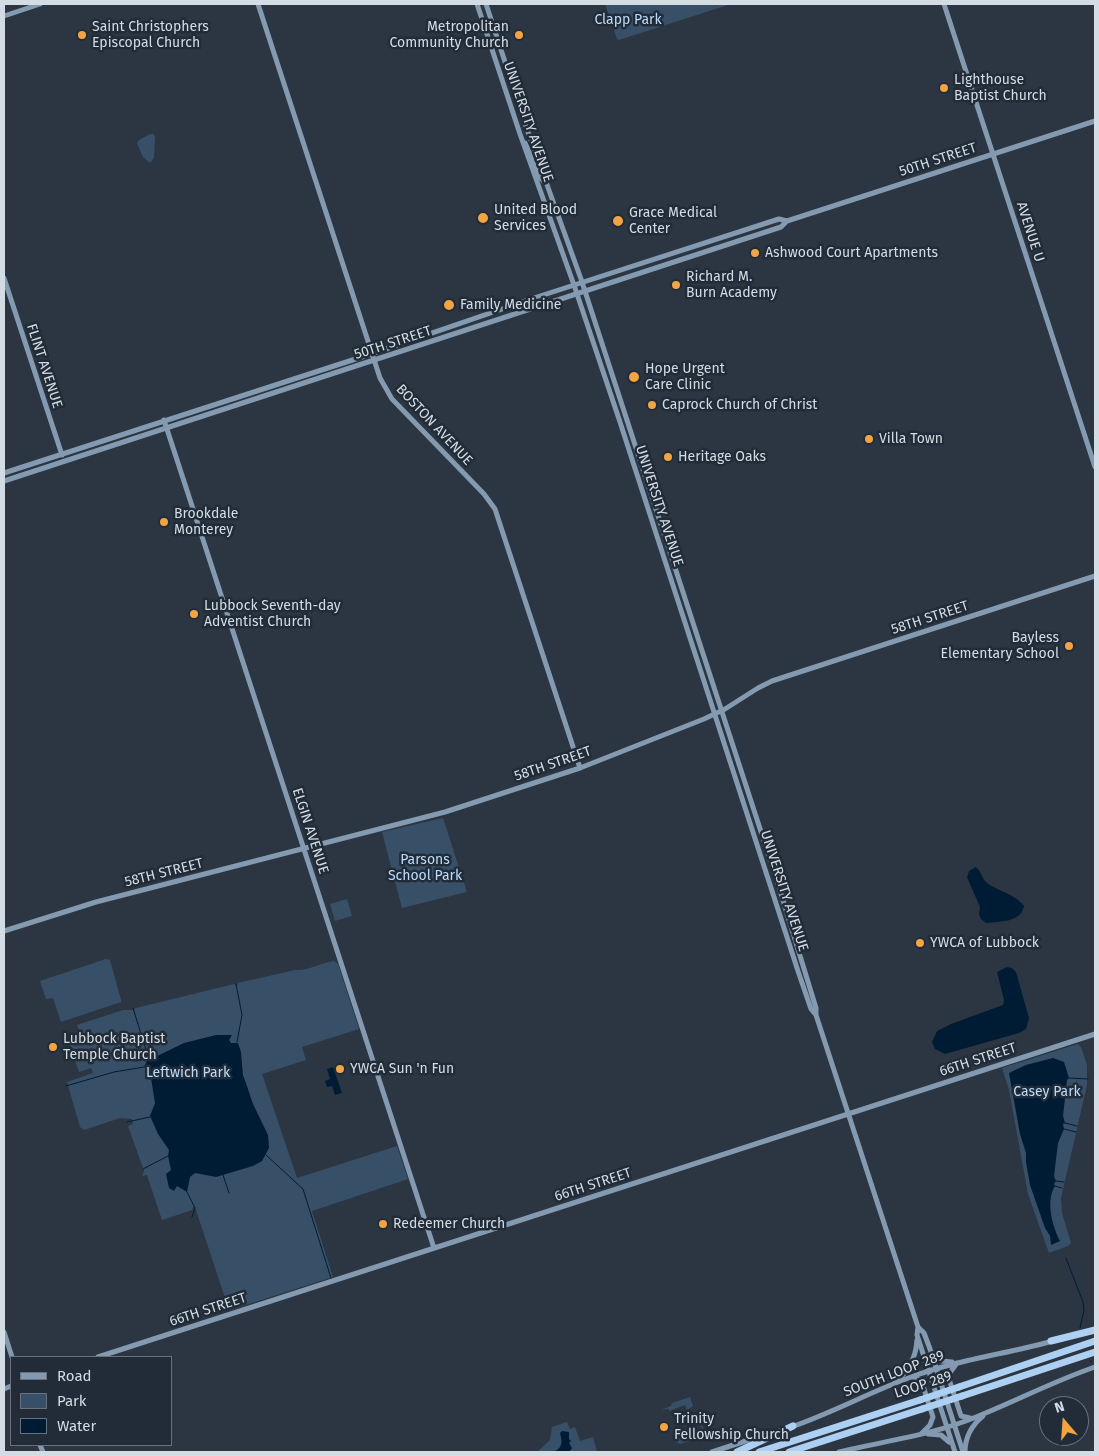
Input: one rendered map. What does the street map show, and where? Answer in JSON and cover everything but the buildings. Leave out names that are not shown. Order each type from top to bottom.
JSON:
[{"type":"highway","points":[[1051,1341],[1095,1330]]},
{"type":"highway","name":"LOOP 289","points":[[758,1452],[1095,1341]]},
{"type":"highway","name":"LOOP 289","points":[[789,1452],[1095,1352]]},
{"type":"highway","points":[[735,1449],[793,1426]]},
{"type":"main road","points":[[4,16],[40,4]]},
{"type":"main road","name":"BOSTON AVENUE","points":[[258,4],[382,383],[392,399],[484,494],[495,509],[580,768]]},
{"type":"main road","name":"UNIVERSITY AVENUE","points":[[477,4],[520,134],[574,285],[810,1009],[816,1015]]},
{"type":"main road","name":"UNIVERSITY AVENUE","points":[[486,4],[546,183],[582,282],[779,887],[816,1008],[816,1015],[918,1327],[917,1335],[953,1449]]},
{"type":"main road","name":"AVENUE U","points":[[944,4],[1095,468]]},
{"type":"main road","name":"50TH STREET","points":[[4,481],[577,295],[781,227],[787,221],[1095,121]]},
{"type":"main road","points":[[520,134],[530,152],[541,180],[546,183]]},
{"type":"main road","name":"50TH STREET","points":[[4,473],[371,354],[582,282],[779,219],[787,221]]},
{"type":"main road","points":[[553,225],[561,222]]},
{"type":"main road","name":"FLINT AVENUE","points":[[4,278],[64,462]]},
{"type":"main road","name":"ELGIN AVENUE","points":[[164,420],[434,1248]]},
{"type":"main road","name":"58TH STREET","points":[[4,931],[96,902],[445,812],[580,768],[715,714],[772,681],[1095,576]]},
{"type":"main road","name":"66TH STREET","points":[[101,1356],[1095,1034]]},
{"type":"main road","name":"SOUTH LOOP 289","points":[[793,1426],[910,1377],[937,1368],[1051,1341],[1095,1326]]},
{"type":"main road","name":"UNIVERSITY AVENUE","points":[[918,1327],[924,1333],[937,1368],[964,1452]]},
{"type":"main road","points":[[4,1332],[12,1356]]},
{"type":"main road","points":[[889,1386],[900,1378],[910,1366],[916,1351],[917,1335]]},
{"type":"main road","points":[[930,1349],[941,1361],[957,1362]]},
{"type":"main road","points":[[957,1362],[949,1374],[952,1392],[961,1416],[975,1418]]},
{"type":"main road","points":[[839,1452],[920,1434],[975,1418],[1057,1381],[1095,1367]]},
{"type":"main road","points":[[910,1377],[917,1378],[921,1382],[933,1417],[930,1425],[920,1434]]},
{"type":"main road","points":[[964,1452],[966,1441],[972,1428],[991,1410]]},
{"type":"main road","points":[[920,1434],[941,1435],[948,1440],[953,1449]]},
{"type":"main road","points":[[712,1452],[735,1449]]},
{"type":"green space","name":"Clapp Park","points":[[605,4],[731,4],[619,40],[617,39]]},
{"type":"green space","points":[[150,134],[155,136],[154,158],[150,163],[143,157],[137,143]]},
{"type":"green space","name":"Parsons School Park","points":[[443,818],[467,892],[402,908],[382,832]]},
{"type":"green space","points":[[347,899],[352,916],[335,921],[330,904]]},
{"type":"green space","points":[[106,959],[110,960],[121,1002],[61,1022],[53,998],[46,999],[40,981]]},
{"type":"green space","name":"Leftwich Park","points":[[334,961],[338,964],[359,1029],[302,1047],[306,1060],[262,1074],[297,1178],[397,1146],[408,1179],[312,1211],[333,1277],[230,1310],[195,1207],[192,1210],[162,1220],[147,1175],[142,1176],[144,1171],[128,1126],[133,1124],[132,1119],[120,1118],[84,1130],[80,1127],[67,1082],[93,1073],[91,1068],[79,1072],[68,1039],[81,1035],[77,1025],[123,1010],[132,1010],[234,984],[237,986],[238,983]]},
{"type":"green space","name":"Casey Park","points":[[1078,1044],[1081,1047],[1087,1065],[1087,1085],[1061,1198],[1062,1213],[1071,1243],[1049,1253],[1028,1194],[1009,1090],[1002,1068]]},
{"type":"green space","points":[[690,1397],[693,1406],[687,1410],[685,1405],[669,1411],[669,1409],[661,1410],[671,1406],[672,1403]]},
{"type":"green space","points":[[567,1422],[570,1429],[575,1427],[580,1441],[593,1437],[597,1452],[537,1452],[550,1440],[552,1427]]},
{"type":"green space","points":[[701,1422],[706,1436],[680,1444],[674,1441],[702,1429],[699,1424]]},
{"type":"water","points":[[976,867],[987,883],[1016,898],[1024,906],[1019,916],[1009,920],[986,923],[981,919],[979,914],[980,907],[967,877],[969,871]]},
{"type":"water","points":[[1007,967],[1012,968],[1016,972],[1029,1018],[1026,1029],[1019,1033],[945,1054],[935,1049],[932,1042],[937,1031],[1003,1005],[1004,1000],[997,972]]},
{"type":"water","points":[[216,1035],[232,1035],[229,1040],[231,1043],[238,1043],[241,1052],[243,1075],[253,1104],[268,1135],[269,1148],[262,1161],[253,1166],[216,1177],[195,1173],[190,1177],[187,1192],[177,1186],[174,1191],[169,1188],[166,1174],[171,1170],[168,1156],[169,1150],[158,1134],[150,1116],[155,1103],[150,1072],[144,1067],[147,1061],[145,1051],[148,1051],[155,1057],[184,1043]]},
{"type":"water","points":[[1053,1058],[1064,1062],[1069,1078],[1067,1080],[1063,1116],[1065,1123],[1063,1124],[1064,1129],[1058,1143],[1054,1176],[1056,1181],[1050,1207],[1060,1241],[1051,1245],[1050,1236],[1045,1228],[1030,1185],[1026,1153],[1020,1134],[1009,1073],[1026,1065]]},
{"type":"water","points":[[333,1067],[342,1093],[335,1095],[332,1086],[327,1087],[325,1081],[330,1079],[327,1069]]},
{"type":"water","points":[[562,1431],[569,1432],[569,1439],[571,1441],[569,1443],[572,1448],[569,1452],[555,1451],[561,1446],[560,1433]]},
{"type":"waterway","points":[[236,984],[242,1015],[237,1042]]},
{"type":"waterway","points":[[133,1008],[146,1050]]},
{"type":"waterway","points":[[66,1086],[114,1072],[144,1067]]},
{"type":"waterway","points":[[1069,1078],[1088,1079]]},
{"type":"waterway","points":[[127,1122],[150,1117]]},
{"type":"waterway","points":[[1065,1123],[1077,1126]]},
{"type":"waterway","points":[[1064,1129],[1076,1132]]},
{"type":"waterway","points":[[266,1155],[303,1189],[331,1278]]},
{"type":"waterway","points":[[143,1169],[168,1156]]},
{"type":"waterway","points":[[223,1175],[229,1193]]},
{"type":"waterway","points":[[1056,1181],[1064,1182]]},
{"type":"waterway","points":[[1055,1186],[1062,1188]]},
{"type":"waterway","points":[[187,1192],[195,1208],[192,1217]]},
{"type":"waterway","points":[[1066,1258],[1083,1302],[1084,1310],[1080,1328]]},
{"type":"place","name":"Saint Christophers Episcopal Church","points":[[82,35]]},
{"type":"place","name":"Metropolitan Community Church","points":[[519,35]]},
{"type":"place","name":"Lighthouse Baptist Church","points":[[944,88]]},
{"type":"place","name":"United Blood Services","points":[[483,218]]},
{"type":"place","name":"Grace Medical Center","points":[[618,221]]},
{"type":"place","name":"Ashwood Court Apartments","points":[[755,253]]},
{"type":"place","name":"Richard M. Burn Academy","points":[[676,285]]},
{"type":"place","name":"Family Medicine","points":[[449,305]]},
{"type":"place","name":"Hope Urgent Care Clinic","points":[[634,377]]},
{"type":"place","name":"Caprock Church of Christ","points":[[652,405]]},
{"type":"place","name":"Villa Town","points":[[869,439]]},
{"type":"place","name":"Heritage Oaks","points":[[668,457]]},
{"type":"place","name":"Brookdale Monterey","points":[[164,522]]},
{"type":"place","name":"Lubbock Seventh-day Adventist Church","points":[[194,614]]},
{"type":"place","name":"Bayless Elementary School","points":[[1069,646]]},
{"type":"place","name":"YWCA of Lubbock","points":[[920,943]]},
{"type":"place","name":"Lubbock Baptist Temple Church","points":[[53,1047]]},
{"type":"place","name":"YWCA Sun 'n Fun","points":[[340,1069]]},
{"type":"place","name":"Redeemer Church","points":[[383,1224]]},
{"type":"place","name":"Trinity Fellowship Church","points":[[664,1427]]}]
